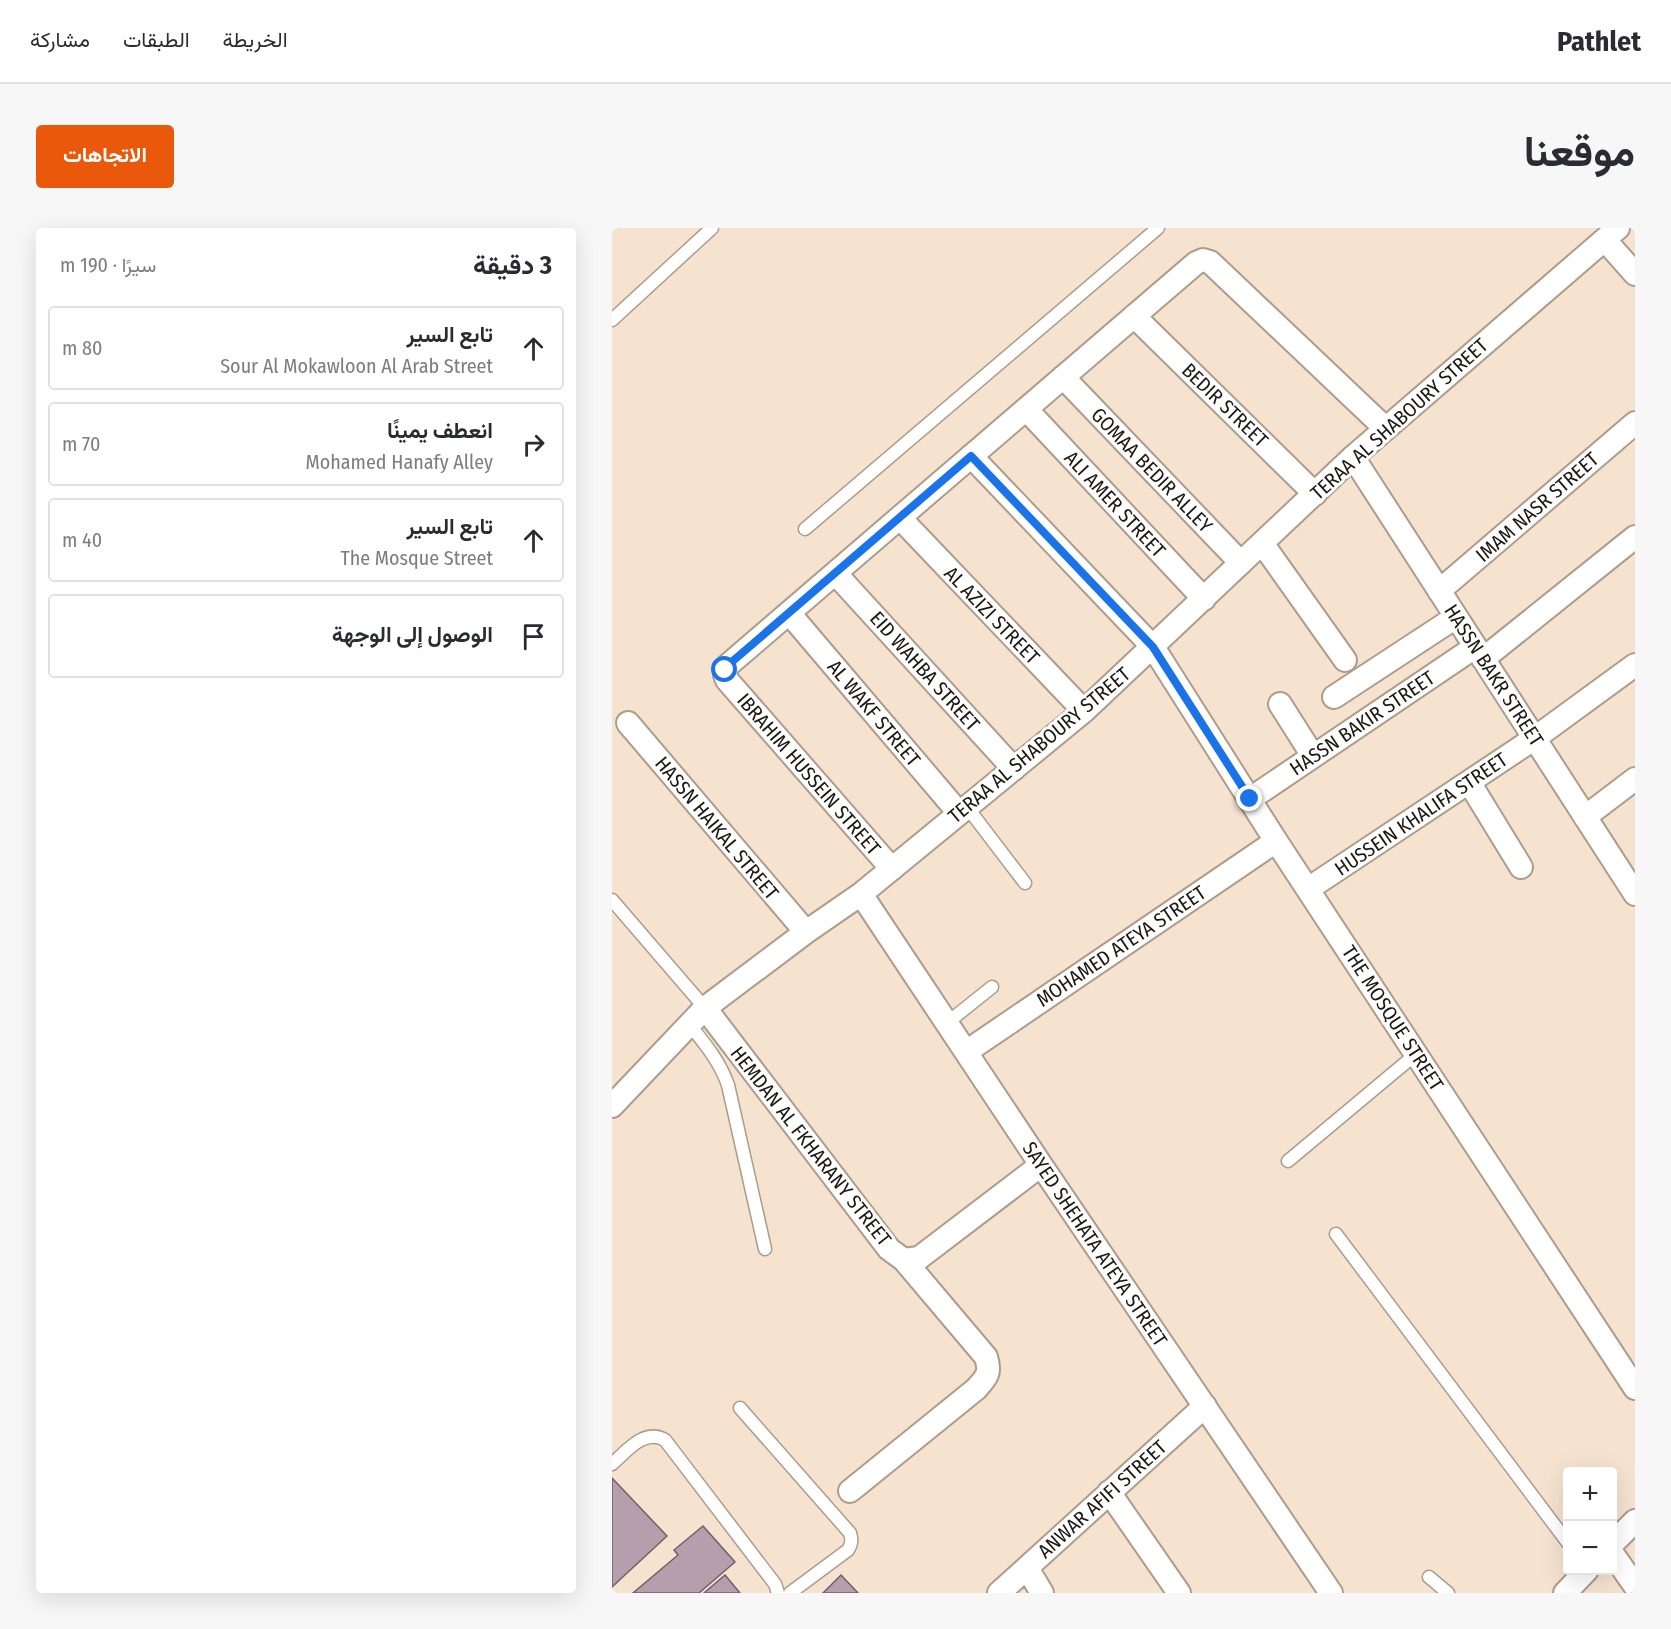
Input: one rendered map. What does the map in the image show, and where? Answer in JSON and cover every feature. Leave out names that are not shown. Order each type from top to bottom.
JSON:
[{"type":"street","points":[[1611,234],[1635,274]]},
{"type":"street","name":"TERAA AL SHABOURY STREET","points":[[612,1106],[705,1008],[861,894],[1084,711],[1385,428],[1611,234]]},
{"type":"street","points":[[789,613],[1196,263],[1203,260],[1210,262],[1385,428]]},
{"type":"street","name":"BEDIR STREET","points":[[1134,316],[1315,494]]},
{"type":"street","name":"GOMAA BEDIR ALLEY","points":[[1063,377],[1241,563]]},
{"type":"street","name":"ALI AMER STREET","points":[[1026,409],[1204,599]]},
{"type":"street","name":"IMAM NASR STREET","points":[[1439,591],[1635,423]]},
{"type":"street","name":"THE MOSQUE STREET","points":[[971,456],[1153,647],[1276,841],[1635,1388]]},
{"type":"street","name":"HASSN BAKR STREET","points":[[1353,457],[1635,894]]},
{"type":"street","name":"AL AZIZI STREET","points":[[900,518],[1084,711]]},
{"type":"street","name":"HASSN BAKIR STREET","points":[[1250,799],[1313,756],[1479,653],[1635,537]]},
{"type":"street","points":[[1262,543],[1345,660]]},
{"type":"street","name":"EID WAHBA STREET","points":[[835,573],[1014,769]]},
{"type":"street","name":"IBRAHIM HUSSEIN STREET","points":[[789,613],[727,666],[725,675],[727,680],[892,869]]},
{"type":"street","name":"AL WAKF STREET","points":[[789,613],[963,810]]},
{"type":"street","points":[[1334,697],[1456,617]]},
{"type":"street","name":"HUSSEIN KHALIFA STREET","points":[[1308,890],[1535,738],[1635,664]]},
{"type":"street","points":[[1280,705],[1313,756]]},
{"type":"street","name":"HASSN HAIKAL STREET","points":[[628,723],[806,932]]},
{"type":"street","points":[[1585,817],[1635,780]]},
{"type":"street","points":[[1469,782],[1521,867]]},
{"type":"street","name":"MOHAMED ATEYA STREET","points":[[966,1052],[1276,841]]},
{"type":"street","name":"SAYED SHEHATA ATEYA STREET","points":[[861,894],[1041,1165],[1331,1593]]},
{"type":"street","name":"HEMDAN AL FKHARANY STREET","points":[[705,1008],[889,1249],[904,1260],[919,1258],[1041,1165]]},
{"type":"street","points":[[850,1491],[976,1389],[987,1376],[989,1367],[986,1357],[904,1260]]},
{"type":"street","name":"ANWAR AFIFI STREET","points":[[999,1593],[1205,1406]]},
{"type":"street","points":[[1109,1492],[1179,1593]]},
{"type":"street","points":[[1617,1539],[1635,1521]]},
{"type":"street","points":[[1617,1560],[1635,1586]]},
{"type":"street","points":[[1027,1568],[1042,1593]]},
{"type":"street","points":[[1565,1593],[1582,1575]]},
{"type":"lane","points":[[612,320],[712,228]]},
{"type":"lane","points":[[805,529],[1158,228]]},
{"type":"lane","points":[[963,810],[1025,883]]},
{"type":"lane","points":[[612,900],[705,1008]]},
{"type":"lane","points":[[947,1023],[992,987]]},
{"type":"lane","points":[[690,1025],[720,1066],[728,1085],[765,1249]]},
{"type":"lane","points":[[1288,1161],[1416,1054]]},
{"type":"lane","points":[[1336,1234],[1563,1536]]},
{"type":"lane","points":[[740,1408],[850,1533],[851,1545],[848,1550],[790,1593]]},
{"type":"lane","points":[[612,1464],[643,1438],[658,1436],[665,1440],[775,1584],[778,1593]]},
{"type":"lane","points":[[1429,1577],[1448,1593]]},
{"type":"building","points":[[612,1478],[667,1536],[612,1587]]},
{"type":"building","points":[[703,1526],[735,1562],[699,1593],[633,1593],[678,1555],[674,1550]]},
{"type":"building","points":[[725,1575],[740,1593],[704,1593]]},
{"type":"building","points":[[841,1575],[858,1593],[823,1593]]},
{"type":"route","points":[[725,670],[971,456],[1153,647],[1250,799]]}]
